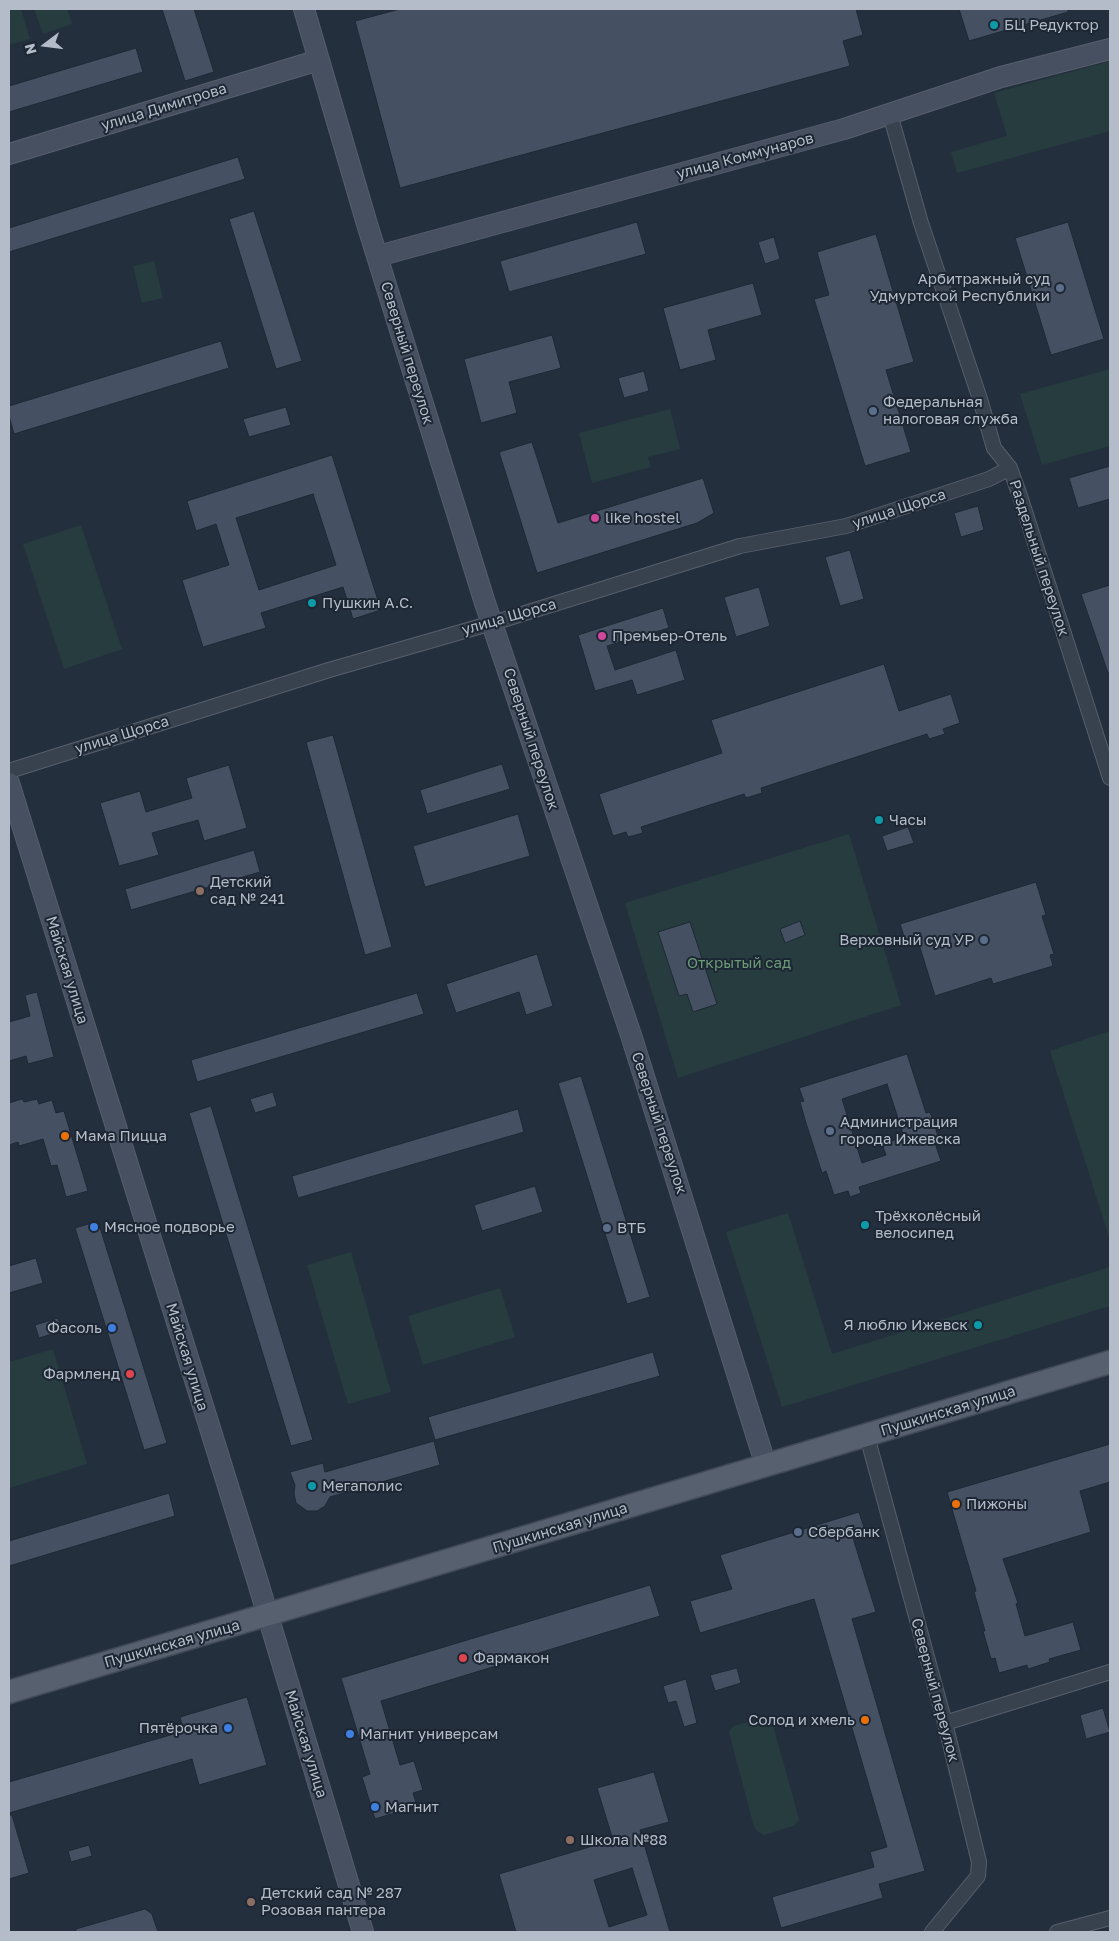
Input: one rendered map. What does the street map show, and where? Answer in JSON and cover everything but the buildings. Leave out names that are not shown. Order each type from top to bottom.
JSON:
[{"type":"main road","name":"Пушкинская улица","points":[[9,1692],[268,1616],[1110,1362]]},
{"type":"street","name":"Северный переулок","points":[[304,9],[491,622],[631,1034],[766,1466]]},
{"type":"street","name":"улица Коммунаров","points":[[378,256],[835,131],[1001,77],[1110,49]]},
{"type":"street","name":"улица Димитрова","points":[[9,154],[319,60]]},
{"type":"street","name":"Раздельный переулок","points":[[890,114],[921,223],[980,399],[994,448],[1010,468],[1110,778]]},
{"type":"street","name":"улица Щорса","points":[[9,771],[330,670],[740,546],[846,526],[990,479],[1010,468]]},
{"type":"street","name":"Майская улица","points":[[9,783],[268,1616],[362,1932]]},
{"type":"street","name":"Северный переулок","points":[[867,1436],[945,1723],[979,1862],[978,1876],[932,1932]]},
{"type":"street","points":[[945,1723],[1110,1672]]},
{"type":"street","points":[[1057,1932],[1110,1918]]},
{"type":"green space","points":[[9,9],[21,9],[30,39],[9,45]]},
{"type":"green space","points":[[34,9],[67,9],[72,24],[43,34]]},
{"type":"green space","points":[[1110,61],[1110,131],[957,173],[951,152],[1007,136],[994,93]]},
{"type":"green space","points":[[154,261],[163,298],[142,303],[133,266]]},
{"type":"green space","points":[[1110,369],[1110,446],[1042,465],[1020,394]]},
{"type":"green space","points":[[670,409],[680,449],[648,457],[651,467],[592,483],[579,433]]},
{"type":"green space","points":[[81,525],[122,649],[64,669],[23,544]]},
{"type":"green space","name":"Открытый сад","points":[[849,834],[901,1005],[678,1078],[625,903]]},
{"type":"green space","points":[[1110,1031],[1110,1240],[1050,1051]]},
{"type":"green space","points":[[788,1213],[832,1354],[1110,1267],[1110,1306],[782,1407],[726,1232]]},
{"type":"green space","points":[[351,1252],[391,1392],[348,1404],[307,1265]]},
{"type":"green space","points":[[500,1288],[515,1337],[423,1365],[408,1316]]},
{"type":"green space","points":[[53,1349],[87,1464],[9,1488],[9,1362]]},
{"type":"green space","points":[[767,1718],[773,1725],[799,1819],[793,1826],[764,1835],[754,1827],[729,1732],[733,1726]]},
{"type":"place","name":"БЦ Редуктор","points":[[994,25]]},
{"type":"place","name":"Арбитражный суд Удмуртской Республики","points":[[1060,288]]},
{"type":"place","name":"Федеральная налоговая служба","points":[[873,411]]},
{"type":"place","name":"like hostel","points":[[595,518]]},
{"type":"place","name":"Пушкин А.С.","points":[[312,603]]},
{"type":"place","name":"Премьер-Отель","points":[[602,636]]},
{"type":"place","name":"Часы","points":[[879,820]]},
{"type":"place","name":"Детский сад № 241","points":[[200,891]]},
{"type":"place","name":"Верховный суд УР","points":[[984,940]]},
{"type":"place","name":"Администрация города Ижевска","points":[[830,1131]]},
{"type":"place","name":"Мама Пицца","points":[[65,1136]]},
{"type":"place","name":"Трёхколёсный велосипед","points":[[865,1225]]},
{"type":"place","name":"Мясное подворье","points":[[94,1227]]},
{"type":"place","name":"ВТБ","points":[[607,1228]]},
{"type":"place","name":"Я люблю Ижевск","points":[[978,1325]]},
{"type":"place","name":"Фасоль","points":[[112,1328]]},
{"type":"place","name":"Фармленд","points":[[130,1374]]},
{"type":"place","name":"Мегаполис","points":[[312,1486]]},
{"type":"place","name":"Пижоны","points":[[956,1504]]},
{"type":"place","name":"Сбербанк","points":[[798,1532]]},
{"type":"place","name":"Фармакон","points":[[463,1658]]},
{"type":"place","name":"Солод и хмель","points":[[865,1720]]},
{"type":"place","name":"Пятёрочка","points":[[228,1728]]},
{"type":"place","name":"Магнит универсам","points":[[350,1734]]},
{"type":"place","name":"Магнит","points":[[375,1807]]},
{"type":"place","name":"Школа №88","points":[[570,1840]]},
{"type":"place","name":"Детский сад № 287 Розовая пантера","points":[[251,1902]]}]
